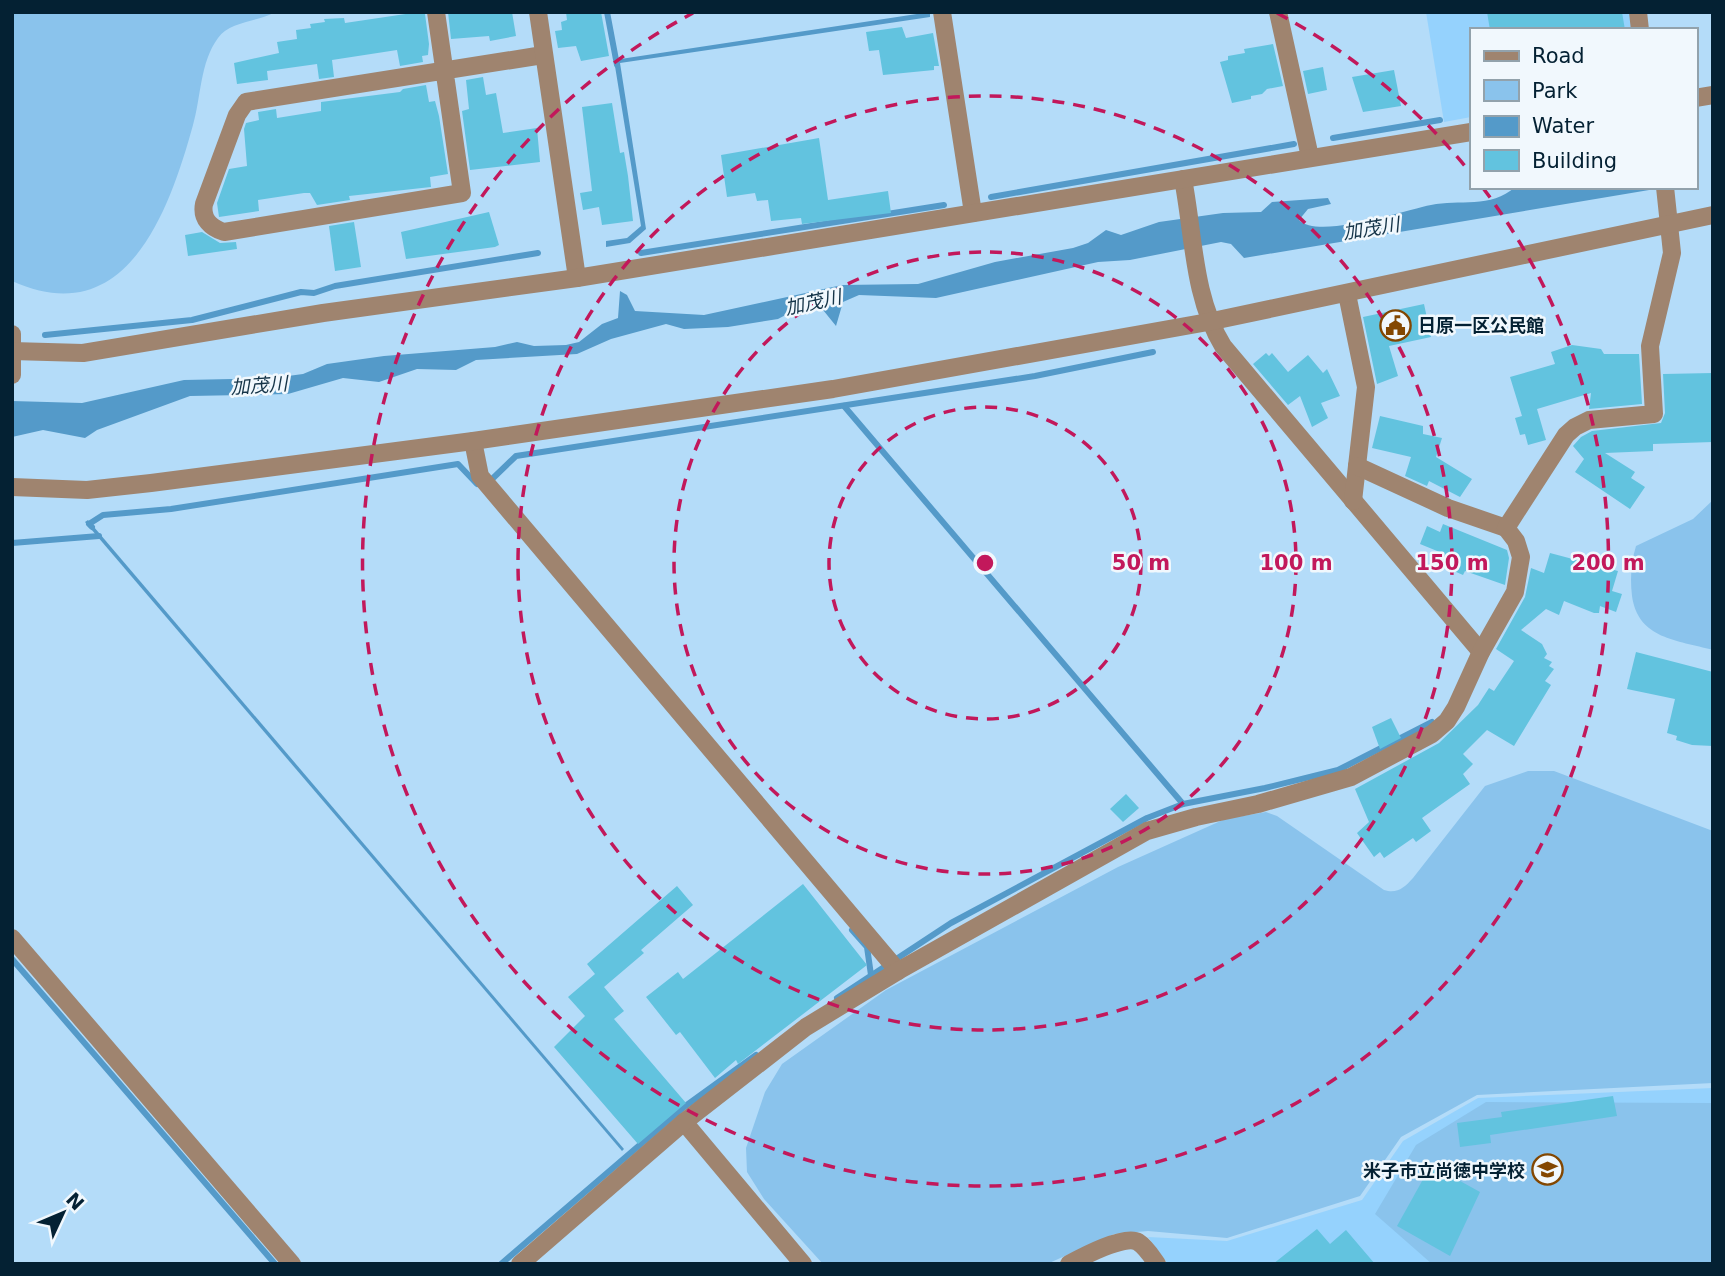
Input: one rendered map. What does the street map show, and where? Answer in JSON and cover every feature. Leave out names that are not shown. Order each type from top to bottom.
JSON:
[{"type":"street","points":[[436,12],[447,70],[462,193],[225,232],[215,229],[205,218],[204,204],[237,115],[246,102],[447,70],[543,55]]},
{"type":"street","points":[[538,12],[577,278]]},
{"type":"street","points":[[942,12],[973,213]]},
{"type":"street","points":[[1278,12],[1310,157]]},
{"type":"street","points":[[12,375],[13,346],[83,353],[323,313],[577,278],[973,213],[1185,188],[1310,157],[1470,132]]},
{"type":"street","points":[[1185,188],[1201,295],[1208,322],[1223,346],[1481,652]]},
{"type":"street","points":[[1506,528],[1566,435],[1575,427],[1589,420],[1654,414],[1650,346],[1672,253],[1671,223],[1666,196]]},
{"type":"street","points":[[12,487],[87,490],[473,441],[833,389],[1208,322],[1713,215]]},
{"type":"street","points":[[1347,294],[1366,387],[1353,501]]},
{"type":"street","points":[[473,441],[480,476],[898,971]]},
{"type":"street","points":[[520,1264],[684,1122],[806,1027],[898,971],[1147,831],[1341,780],[1418,743],[1447,721],[1515,592],[1521,557],[1516,541],[1506,528],[1448,508],[1357,466]]},
{"type":"street","points":[[12,938],[292,1264]]},
{"type":"street","points":[[684,1122],[803,1264]]},
{"type":"street","points":[[1069,1264],[1130,1240],[1140,1243],[1157,1264]]},
{"type":"shaded area","points":[[1426,12],[1633,12],[1635,28],[1470,28],[1470,117],[1444,122]]},
{"type":"shaded area","name":"米子市立尚徳中学校","points":[[1713,1088],[1713,1264],[1168,1264],[1148,1237],[1227,1241],[1362,1200],[1403,1141],[1478,1098]]},
{"type":"green space","points":[[12,12],[275,12],[230,28],[218,38],[204,69],[196,114],[183,159],[155,226],[136,255],[113,277],[85,291],[52,293],[12,281]]},
{"type":"green space","points":[[1713,500],[1713,650],[1673,640],[1651,629],[1642,621],[1632,596],[1631,577],[1636,546],[1693,519]]},
{"type":"green space","points":[[1528,771],[1554,771],[1713,831],[1713,1083],[1477,1095],[1401,1137],[1360,1196],[1227,1238],[1148,1231],[1114,1234],[1047,1264],[823,1264],[764,1199],[747,1172],[746,1148],[765,1092],[782,1064],[886,990],[1118,867],[1225,819],[1266,812],[1277,816],[1384,890],[1397,891],[1413,878],[1485,786]]},
{"type":"green space","name":"米子市立尚徳中学校","points":[[1486,1102],[1713,1103],[1713,1264],[1432,1264],[1375,1214],[1416,1145]]},
{"type":"water","points":[[930,12],[930,17],[620,63],[646,229],[630,243],[606,247],[606,241],[627,238],[641,226],[614,60]]},
{"type":"water","name":"加茂川","points":[[1512,189],[1655,189],[1244,258],[1231,244],[1221,242],[1130,260],[1098,262],[936,298],[859,295],[843,302],[836,326],[819,305],[793,311],[778,319],[728,327],[684,329],[666,324],[611,339],[577,354],[476,360],[456,370],[417,369],[379,382],[343,378],[288,394],[190,396],[97,430],[85,438],[43,430],[12,437],[12,401],[82,403],[184,380],[273,378],[303,374],[327,364],[384,356],[495,347],[517,342],[534,346],[579,342],[602,324],[618,318],[620,291],[627,295],[635,311],[704,315],[842,285],[918,284],[995,262],[1073,248],[1088,243],[1106,230],[1121,235],[1159,222],[1223,213],[1261,212],[1272,202],[1328,198],[1331,204],[1308,209],[1299,220],[1309,225],[1324,227],[1362,222],[1442,203],[1485,201]]},
{"type":"water","points":[[88,520],[624,1149],[622,1151],[85,522]]},
{"type":"building","points":[[419,12],[425,14],[429,44],[428,55],[422,56],[423,62],[400,66],[397,50],[332,60],[334,77],[319,79],[317,64],[267,71],[268,80],[237,84],[234,63],[279,53],[277,42],[297,39],[296,30],[311,28],[310,24],[325,22],[324,19],[344,18],[345,23]]},
{"type":"building","points":[[448,12],[512,12],[516,36],[490,41],[489,36],[451,39]]},
{"type":"building","points":[[566,12],[601,12],[609,56],[581,61],[576,46],[558,48],[555,31],[562,30],[561,22],[567,20]]},
{"type":"building","points":[[1487,12],[1622,12],[1625,28],[1490,28]]},
{"type":"building","points":[[902,27],[906,38],[933,33],[939,66],[934,66],[934,70],[883,75],[879,50],[869,51],[866,32]]},
{"type":"building","points":[[1273,44],[1283,86],[1267,89],[1262,94],[1251,96],[1251,99],[1232,103],[1220,62],[1228,60],[1228,56],[1245,53],[1244,49]]},
{"type":"building","points":[[1323,67],[1327,90],[1308,94],[1303,71]]},
{"type":"building","points":[[1394,70],[1401,106],[1363,112],[1352,77]]},
{"type":"building","points":[[483,77],[486,95],[496,93],[503,133],[537,128],[540,162],[470,170],[462,111],[469,109],[466,80]]},
{"type":"building","points":[[426,85],[429,102],[435,101],[439,116],[448,174],[430,177],[431,187],[349,196],[350,200],[317,205],[310,193],[304,193],[258,200],[259,211],[219,217],[217,203],[229,169],[247,166],[244,129],[246,123],[259,120],[258,112],[276,109],[277,118],[321,111],[321,102],[400,92],[403,89]]},
{"type":"building","points":[[612,103],[620,153],[624,152],[633,221],[602,225],[599,207],[583,210],[580,193],[592,191],[582,107]]},
{"type":"building","points":[[819,138],[828,200],[888,191],[891,213],[802,224],[801,218],[771,221],[768,200],[757,201],[755,193],[727,197],[721,155]]},
{"type":"building","points":[[489,212],[499,245],[406,259],[401,232]]},
{"type":"building","points":[[354,222],[361,267],[335,271],[329,226]]},
{"type":"building","points":[[202,232],[220,243],[236,242],[237,249],[188,256],[185,235]]},
{"type":"building","points":[[1424,304],[1431,337],[1389,346],[1398,376],[1377,384],[1363,317]]},
{"type":"building","points":[[1572,345],[1601,349],[1604,354],[1639,354],[1642,404],[1589,409],[1591,393],[1537,409],[1546,440],[1528,445],[1525,434],[1520,435],[1515,418],[1522,416],[1510,377],[1555,364],[1551,352]]},
{"type":"building","points":[[1266,353],[1269,356],[1272,353],[1288,372],[1308,355],[1323,373],[1327,369],[1340,396],[1321,403],[1328,418],[1312,427],[1300,396],[1288,405],[1253,364]]},
{"type":"building","points":[[1713,373],[1713,442],[1653,444],[1653,451],[1605,453],[1635,472],[1631,478],[1645,487],[1630,509],[1575,472],[1584,459],[1573,446],[1581,437],[1592,431],[1661,423],[1665,413],[1663,374]]},
{"type":"building","points":[[1380,416],[1423,426],[1423,434],[1442,438],[1436,457],[1472,479],[1460,497],[1429,481],[1427,486],[1405,476],[1411,457],[1372,448]]},
{"type":"building","points":[[1443,524],[1507,550],[1509,558],[1505,585],[1465,571],[1463,575],[1438,564],[1442,553],[1420,544],[1427,526],[1440,532]]},
{"type":"building","points":[[1550,553],[1618,571],[1612,591],[1622,594],[1616,612],[1600,606],[1599,613],[1594,613],[1564,601],[1559,615],[1546,609],[1521,630],[1542,644],[1547,654],[1544,658],[1552,662],[1549,666],[1554,669],[1545,681],[1551,685],[1514,746],[1487,730],[1463,754],[1473,764],[1463,774],[1470,784],[1422,818],[1431,831],[1416,842],[1413,838],[1384,858],[1380,852],[1374,857],[1357,833],[1369,822],[1355,789],[1439,743],[1478,705],[1489,688],[1494,691],[1514,661],[1496,649],[1525,597],[1531,568],[1544,573]]},
{"type":"building","points":[[1636,652],[1713,672],[1713,746],[1692,745],[1676,740],[1677,736],[1667,733],[1675,699],[1627,689]]},
{"type":"building","points":[[1391,718],[1401,738],[1380,749],[1372,727]]},
{"type":"building","points":[[1126,794],[1139,808],[1123,822],[1110,809]]},
{"type":"building","points":[[803,884],[867,965],[738,1064],[736,1060],[715,1078],[680,1032],[676,1035],[646,997],[678,972],[683,979]]},
{"type":"building","points":[[677,886],[693,905],[641,950],[644,953],[604,987],[624,1011],[614,1019],[686,1103],[638,1144],[554,1047],[585,1016],[568,997],[595,974],[587,964]]},
{"type":"building","points":[[1613,1096],[1617,1116],[1490,1135],[1491,1143],[1460,1147],[1457,1123],[1502,1117],[1501,1112]]},
{"type":"building","points":[[1431,1165],[1480,1192],[1450,1256],[1397,1226]]},
{"type":"building","points":[[1317,1229],[1330,1244],[1346,1230],[1375,1264],[1273,1264]]},
{"type":"waterway","points":[[607,12],[617,65]]},
{"type":"waterway","points":[[1333,138],[1440,120]]},
{"type":"waterway","points":[[991,197],[1294,144]]},
{"type":"waterway","points":[[641,253],[944,205]]},
{"type":"waterway","points":[[45,335],[192,320],[301,292],[314,293],[335,286],[538,253]]},
{"type":"waterway","points":[[489,482],[516,456],[1035,376],[1153,352]]},
{"type":"waterway","points":[[844,406],[1183,804]]},
{"type":"waterway","points":[[92,527],[89,524],[103,515],[171,509],[458,464],[477,484]]},
{"type":"waterway","points":[[12,543],[99,536]]},
{"type":"waterway","points":[[837,998],[951,923],[1147,818],[1183,804],[1338,770],[1432,722]]},
{"type":"waterway","points":[[852,930],[867,947],[871,975]]},
{"type":"waterway","points":[[12,959],[275,1264]]},
{"type":"waterway","points":[[501,1264],[684,1107],[756,1055]]},
{"type":"place","name":"日原一区公民館","points":[[1395,325]]},
{"type":"place","name":"米子市立尚徳中学校","points":[[1548,1170]]}]
